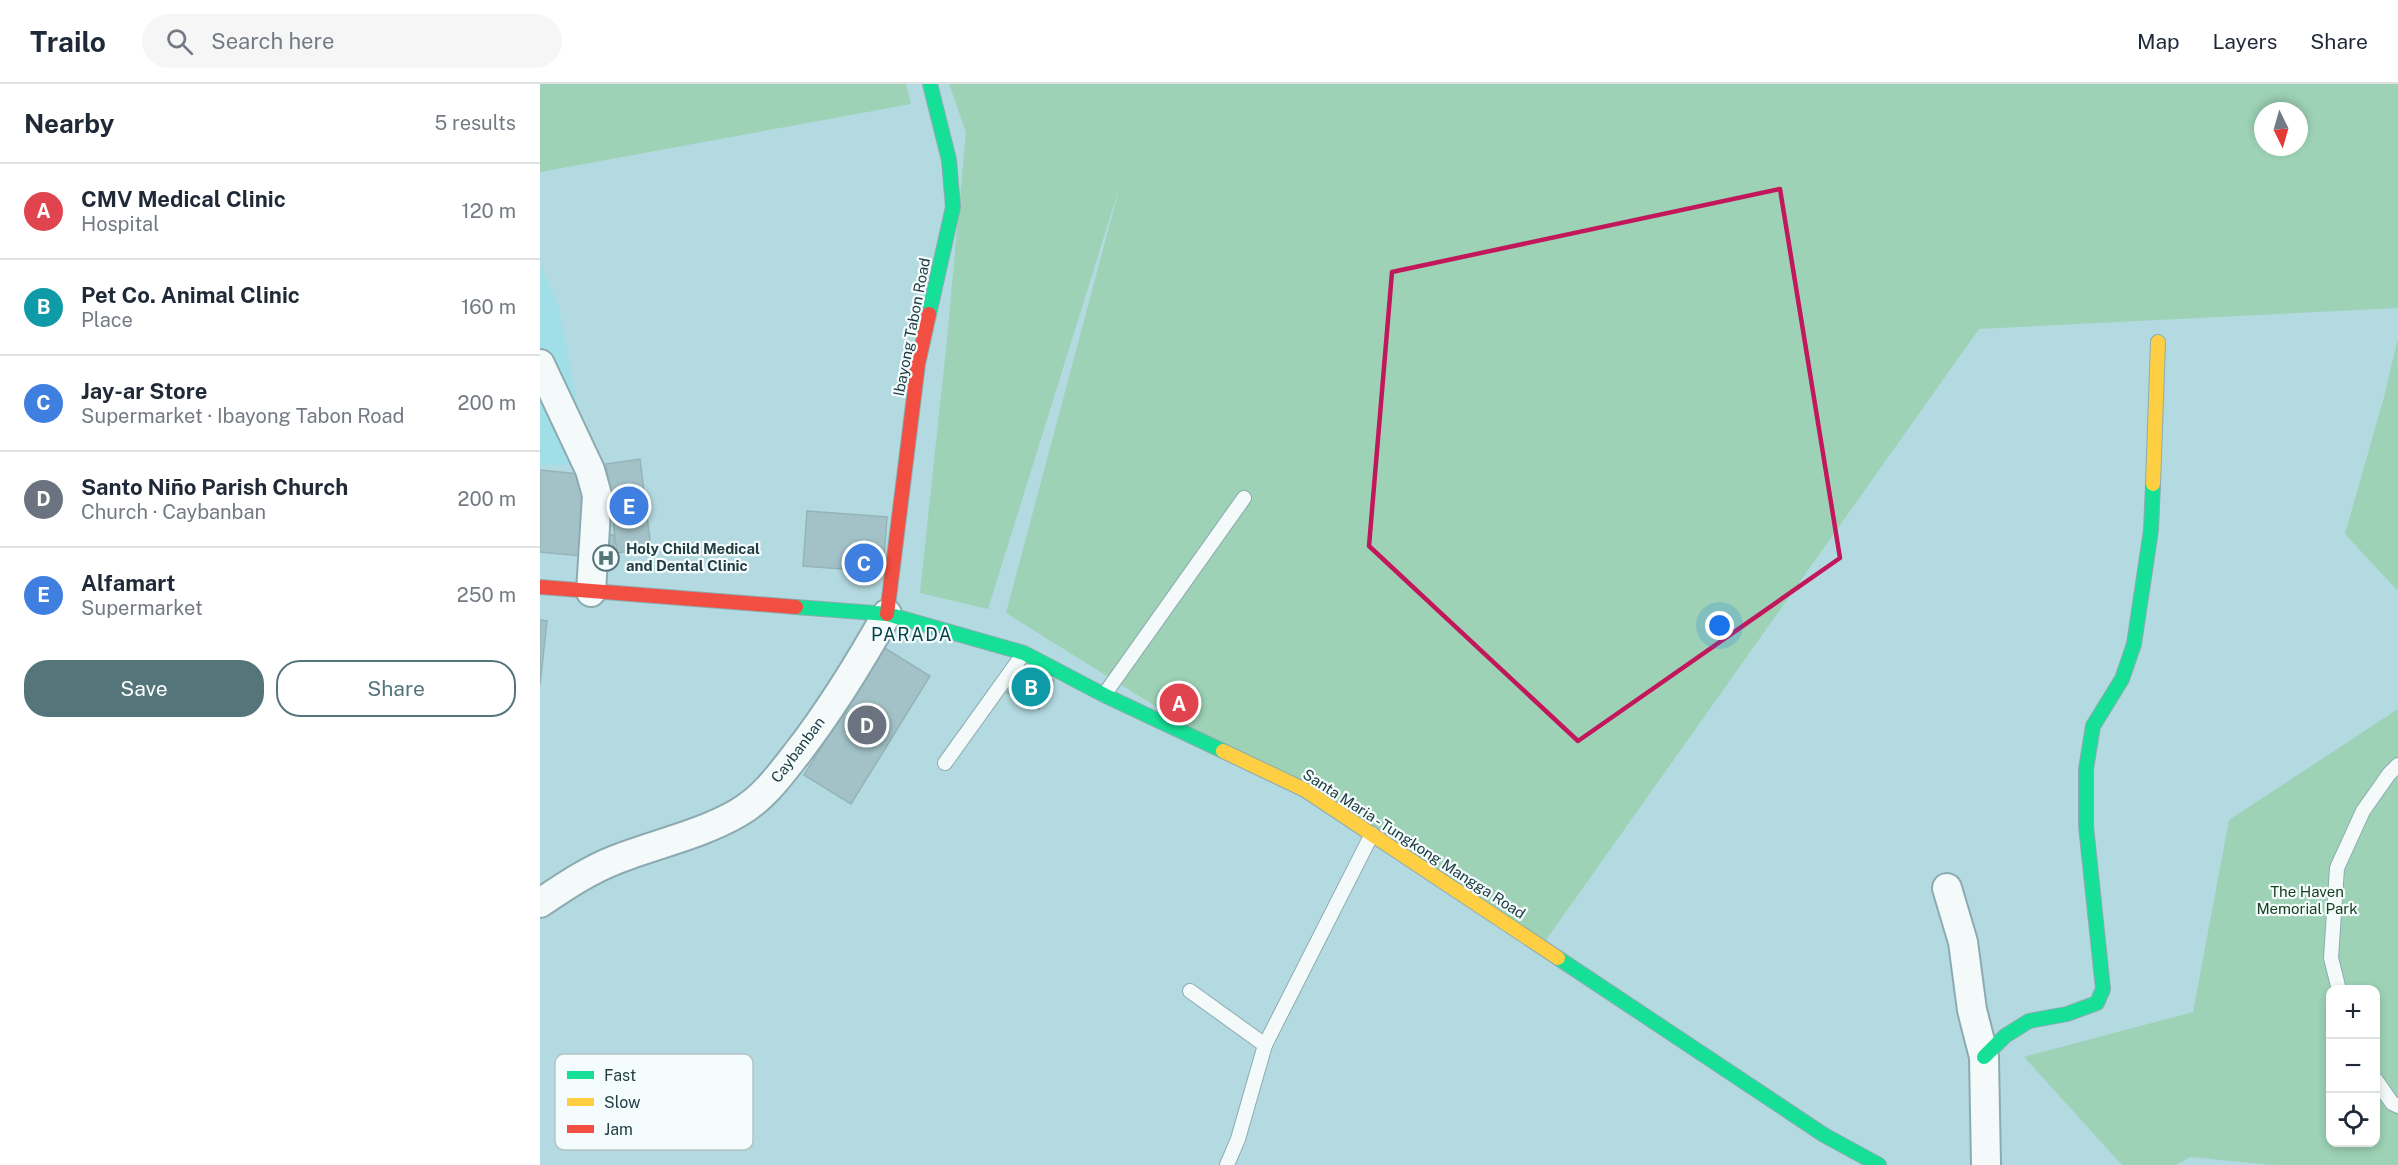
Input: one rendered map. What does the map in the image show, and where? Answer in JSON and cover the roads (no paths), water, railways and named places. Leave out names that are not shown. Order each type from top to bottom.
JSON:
[{"type":"main road","name":"Ibayong Tabon Road","points":[[887,614],[918,364],[953,207],[953,182],[945,136],[930,84]]},
{"type":"main road","points":[[1984,1057],[2005,1036],[2029,1021],[2067,1014],[2097,1002],[2103,989],[2086,826],[2086,769],[2093,726],[2122,679],[2134,645],[2151,530],[2158,342]]},
{"type":"main road","name":"Santa Maria - Tungkong Mangga Road","points":[[540,587],[887,614],[1024,653],[1104,695],[1305,790],[1824,1135],[1879,1165]]},
{"type":"street","points":[[540,364],[590,470],[597,495],[595,560],[591,592]]},
{"type":"street","name":"Caybanban","points":[[540,903],[575,879],[613,860],[702,830],[738,812],[769,789],[811,735],[854,673],[887,614]]},
{"type":"street","points":[[1947,888],[1963,942],[1972,1010],[1984,1057],[1986,1165]]},
{"type":"lane","points":[[1104,695],[1244,498]]},
{"type":"lane","points":[[945,763],[1024,653]]},
{"type":"lane","points":[[2338,985],[2331,958],[2337,868],[2363,811],[2398,765]]},
{"type":"lane","points":[[1227,1165],[1238,1138],[1265,1045],[1372,834]]},
{"type":"lane","points":[[1190,991],[1265,1045]]},
{"type":"lane","points":[[2380,1086],[2392,1103],[2398,1106]]},
{"type":"place","name":"Alfamart","points":[[629,506]]},
{"type":"place","name":"Holy Child Medical and Dental Clinic","points":[[606,558]]},
{"type":"place","name":"Jay-ar Store","points":[[864,563]]},
{"type":"place","name":"Pet Co. Animal Clinic","points":[[1031,687]]},
{"type":"place","name":"CMV Medical Clinic","points":[[1179,703]]},
{"type":"place","name":"Santo Niño Parish Church","points":[[867,725]]},
{"type":"district","name":"PARADA","points":[[912,635]]},
{"type":"park label","name":"The Haven Memorial Park","points":[[2307,900]]}]
